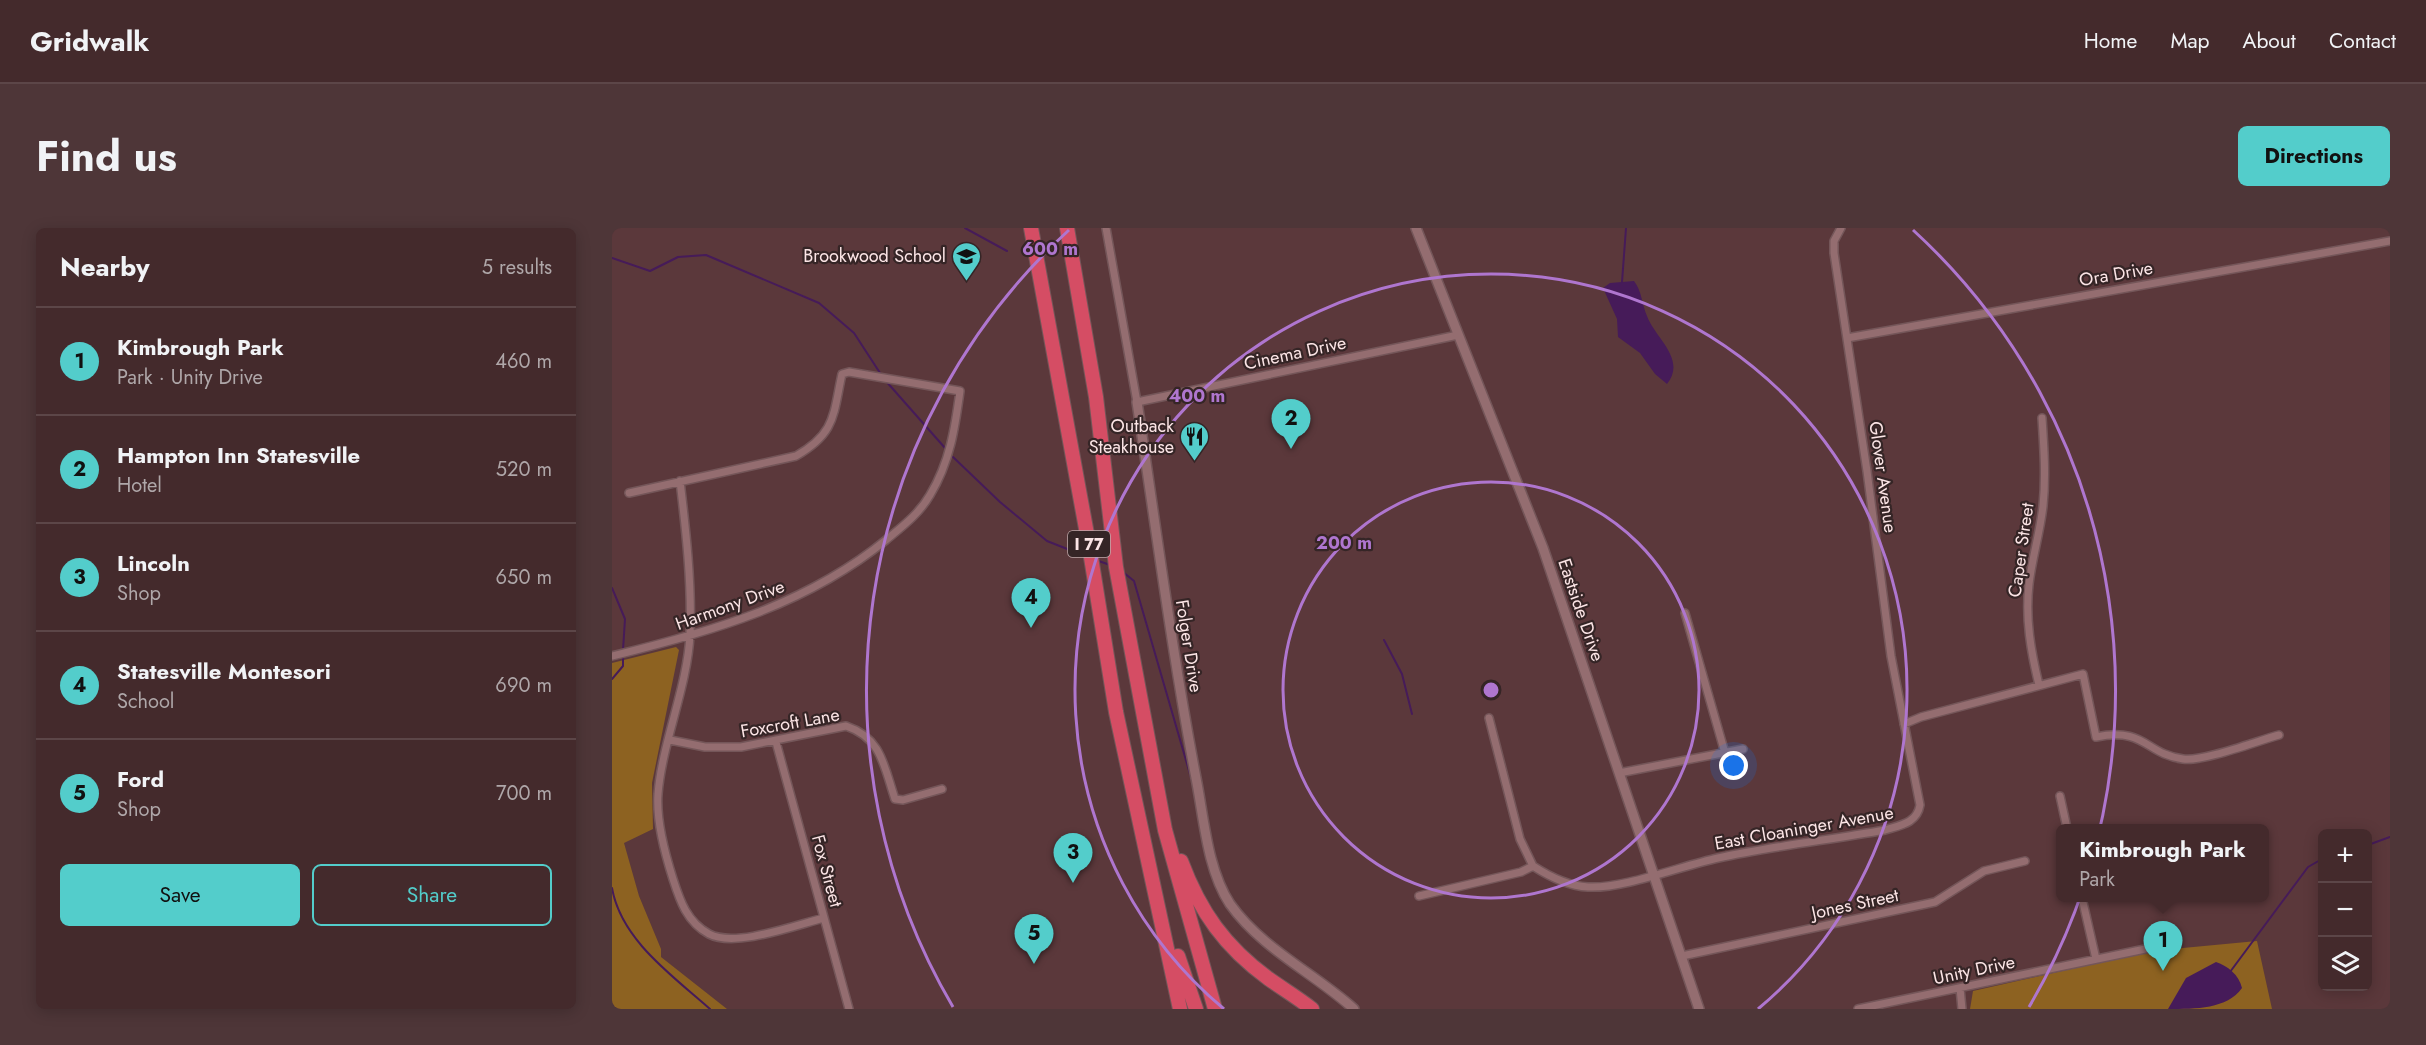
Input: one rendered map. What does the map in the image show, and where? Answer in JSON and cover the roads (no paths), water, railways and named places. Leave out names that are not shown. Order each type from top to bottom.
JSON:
[{"type":"highway","name":"I 77","points":[[1031,228],[1090,551],[1116,712],[1153,880],[1196,1009]]},
{"type":"highway","name":"I 77","points":[[1067,228],[1096,397],[1116,567],[1165,830],[1215,1009]]},
{"type":"highway","points":[[1135,671],[1177,849],[1194,896],[1214,927],[1239,955],[1311,1009]]},
{"type":"highway","points":[[1153,880],[1180,1009]]},
{"type":"street","name":"Folger Drive","points":[[1106,228],[1137,402],[1171,641],[1209,844],[1221,888],[1246,924],[1271,947],[1354,1009]]},
{"type":"street","name":"Eastside Drive","points":[[1416,228],[1543,548],[1699,1009]]},
{"type":"street","name":"Glover Avenue","points":[[1839,231],[1834,253],[1882,572],[1891,656],[1904,724]]},
{"type":"street","name":"Ora Drive","points":[[1847,339],[2390,241]]},
{"type":"street","name":"Cinema Drive","points":[[1137,402],[1458,334]]},
{"type":"street","name":"Harmony Drive","points":[[612,656],[742,620],[823,583],[873,551],[913,518],[930,496],[944,469],[953,440],[960,391],[849,372],[842,374],[834,418],[826,433],[813,446],[796,456],[680,481]]},
{"type":"street","name":"Caper Street","points":[[2039,686],[2031,653],[2028,619],[2029,585],[2043,508],[2045,463],[2042,418]]},
{"type":"street","points":[[629,493],[680,481],[687,554],[690,636],[660,779],[658,813],[669,868],[678,896],[689,917],[710,934],[743,938],[824,918]]},
{"type":"street","points":[[1685,614],[1725,753]]},
{"type":"street","points":[[1904,724],[2083,674],[2096,737],[2112,734],[2128,735],[2144,740],[2170,756],[2186,759],[2279,735]]},
{"type":"street","points":[[1419,896],[1521,872],[1533,866],[1520,839],[1489,718]]},
{"type":"street","name":"East Cloaninger Avenue","points":[[1533,866],[1549,877],[1587,887],[1608,886],[1780,846],[1885,830],[1913,820],[1920,805],[1904,724]]},
{"type":"street","name":"Foxcroft Lane","points":[[670,740],[714,747],[741,747],[776,742],[846,726],[861,731],[873,741],[895,799],[903,800],[942,789]]},
{"type":"street","name":"Fox Street","points":[[776,742],[849,1009]]},
{"type":"street","points":[[1619,773],[1743,749]]},
{"type":"street","points":[[2060,796],[2066,824]]},
{"type":"street","name":"Jones Street","points":[[1682,956],[1935,902],[1984,871],[2025,861]]},
{"type":"street","points":[[2083,902],[2096,959]]},
{"type":"street","name":"Unity Drive","points":[[1858,1009],[2150,948]]},
{"type":"street","points":[[1960,988],[1962,1009]]},
{"type":"waterway","points":[[965,228],[1007,251]]},
{"type":"waterway","points":[[1622,282],[1626,228]]},
{"type":"waterway","points":[[612,258],[650,271],[678,257],[706,255],[819,303],[854,333],[882,376]]},
{"type":"waterway","points":[[885,380],[945,448]]},
{"type":"waterway","points":[[953,457],[1000,502],[1047,541],[1085,556]]},
{"type":"waterway","points":[[1096,560],[1110,565]]},
{"type":"waterway","points":[[1123,572],[1134,581],[1192,781]]},
{"type":"waterway","points":[[612,588],[625,619],[623,650]]},
{"type":"waterway","points":[[1384,640],[1402,674],[1412,714]]},
{"type":"waterway","points":[[612,679],[623,666],[623,656]]},
{"type":"waterway","points":[[2372,844],[2390,837]]},
{"type":"waterway","points":[[2230,972],[2308,867],[2318,861]]},
{"type":"waterway","points":[[612,888],[617,907],[637,940],[650,956],[710,1009]]},
{"type":"place","name":"Brookwood School","points":[[967,282]]},
{"type":"place","name":"Hampton Inn Statesville","points":[[1291,449]]},
{"type":"place","name":"Outback Steakhouse","points":[[1195,462]]},
{"type":"place","name":"Statesville Montesori","points":[[1031,628]]},
{"type":"place","name":"Lincoln","points":[[1073,883]]},
{"type":"place","name":"Ford","points":[[1034,964]]},
{"type":"place","name":"Kimbrough Park","points":[[2163,971]]}]
